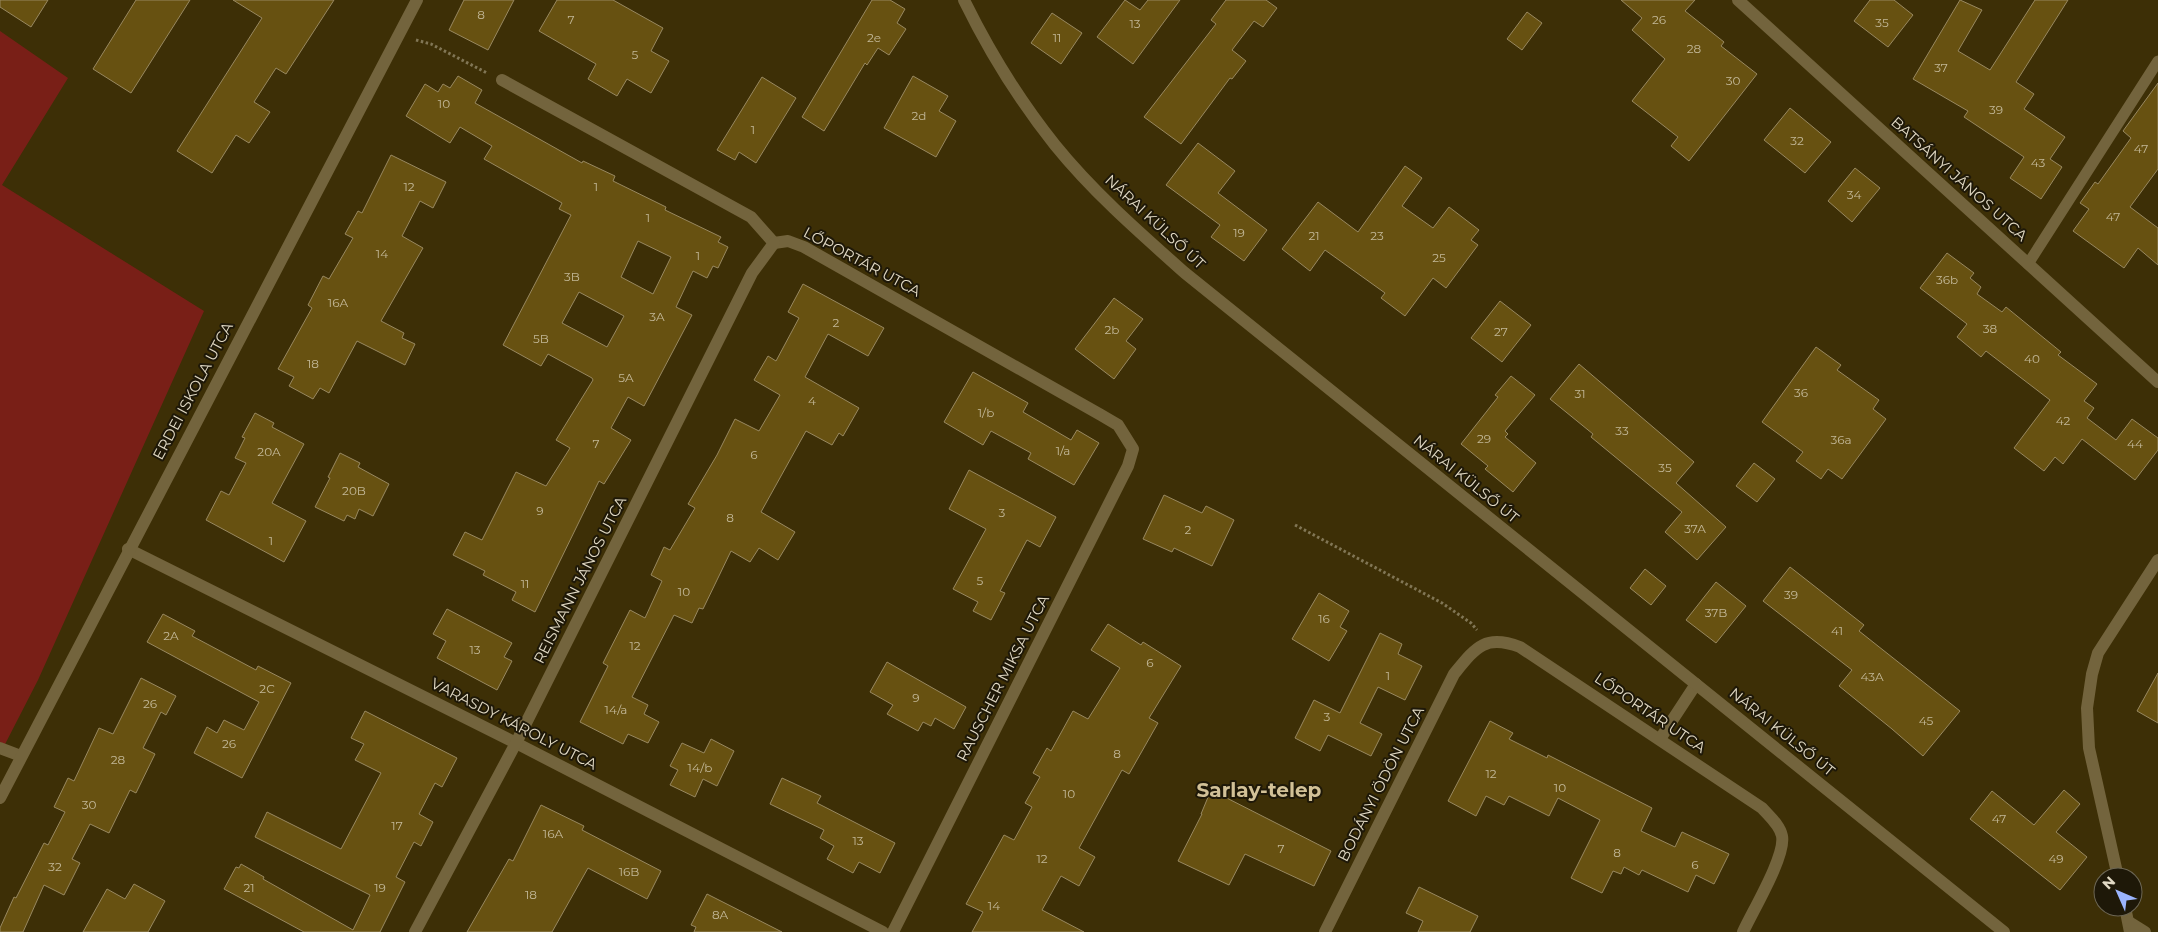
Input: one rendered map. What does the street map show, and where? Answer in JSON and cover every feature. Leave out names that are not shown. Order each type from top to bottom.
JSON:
[{"type":"street","name":"ERDEI ISKOLA UTCA","points":[[0,798],[417,0]]},
{"type":"street","name":"NÁRAI KÜLSŐ ÚT","points":[[964,0],[982,37],[1014,88],[1055,145],[1138,232],[1184,273],[2004,932]]},
{"type":"street","name":"BATSÁNYI JÁNOS UTCA","points":[[1738,0],[2158,382]]},
{"type":"street","points":[[502,80],[751,217],[774,243]]},
{"type":"street","name":"LŐPORTÁR UTCA","points":[[774,243],[788,241],[804,247],[1118,425],[1127,438]]},
{"type":"street","name":"REISMANN JÁNOS UTCA","points":[[415,932],[516,743],[752,273],[774,243]]},
{"type":"street","name":"RAUSCHER MIKSA UTCA","points":[[893,932],[1128,466],[1133,449],[1127,438]]},
{"type":"street","name":"VARASDY KÁROLY UTCA","points":[[128,550],[516,743],[883,932]]},
{"type":"street","points":[[2116,867],[2089,748],[2087,708],[2092,674],[2098,653],[2158,560]]},
{"type":"street","name":"LŐPORTÁR UTCA","points":[[1486,643],[1503,641],[1520,647],[1762,808],[1774,820],[1782,836],[1781,854],[1743,932]]},
{"type":"street","name":"BODÁNYI ÖDÖN UTCA","points":[[1325,932],[1454,674],[1470,654],[1486,643]]},
{"type":"street","points":[[1660,739],[1696,684]]},
{"type":"street","points":[[0,748],[21,756]]},
{"type":"street","points":[[2129,927],[2145,932]]},
{"type":"lane","points":[[2028,264],[2158,61]]},
{"type":"path","points":[[398,35],[431,44],[502,80]]},
{"type":"path","points":[[1295,526],[1442,603],[1471,623],[1486,643]]},
{"type":"shaded area","points":[[0,31],[68,78],[2,185],[204,311],[38,680],[0,754]]},
{"type":"building","points":[[0,0],[48,0],[31,27],[0,7]]},
{"type":"building","points":[[136,0],[190,0],[131,93],[93,69]]},
{"type":"building","points":[[233,0],[334,0],[286,74],[276,68],[254,102],[270,112],[249,143],[236,135],[212,173],[177,151],[262,18]]},
{"type":"building","points":[[464,0],[514,0],[488,50],[449,30]]},
{"type":"building","points":[[557,0],[613,0],[663,28],[651,51],[669,61],[651,93],[627,79],[617,96],[588,79],[596,64],[539,31]]},
{"type":"building","points":[[872,0],[890,0],[905,9],[897,23],[906,29],[889,55],[878,48],[867,65],[865,63],[824,131],[802,117]]},
{"type":"building","points":[[1125,0],[1140,10],[1148,0],[1180,0],[1133,64],[1097,37]]},
{"type":"building","points":[[1226,0],[1266,0],[1277,8],[1263,27],[1254,21],[1232,50],[1246,61],[1232,79],[1230,78],[1181,144],[1144,117],[1216,24],[1211,20]]},
{"type":"building","points":[[1621,0],[1695,0],[1685,11],[1724,42],[1721,46],[1757,74],[1689,161],[1671,146],[1678,137],[1632,101],[1665,59],[1632,30],[1642,18]]},
{"type":"building","points":[[1870,0],[1894,0],[1913,15],[1888,47],[1854,21]]},
{"type":"building","points":[[1960,0],[1982,10],[1958,51],[1990,70],[2035,0],[2068,0],[2016,82],[2034,94],[2024,109],[2065,137],[2050,159],[2062,167],[2041,199],[2010,178],[2024,157],[1964,117],[1968,111],[1913,79]]},
{"type":"building","points":[[1527,12],[1542,23],[1522,50],[1507,39]]},
{"type":"building","points":[[1052,13],[1082,33],[1061,64],[1031,43]]},
{"type":"building","points":[[458,76],[482,90],[475,103],[582,163],[583,161],[615,176],[613,181],[666,207],[665,210],[721,237],[718,242],[728,247],[718,268],[713,266],[707,278],[693,271],[676,307],[692,315],[644,406],[628,397],[611,428],[631,440],[604,484],[599,481],[535,612],[512,600],[516,592],[483,575],[485,571],[453,555],[465,532],[482,540],[516,472],[546,486],[570,448],[556,440],[593,380],[592,378],[548,354],[541,366],[503,345],[571,215],[559,209],[562,203],[484,159],[492,146],[460,127],[450,143],[406,116],[425,84],[438,92],[443,84],[450,88]],"holes":[[[638,241],[671,257],[653,294],[621,277]],[[579,292],[624,316],[607,347],[562,323]]]},
{"type":"building","points":[[913,76],[948,96],[939,111],[956,121],[936,157],[884,128]]},
{"type":"building","points":[[762,77],[796,98],[756,163],[739,152],[735,160],[717,150]]},
{"type":"building","points":[[2158,83],[2158,169],[2130,207],[2158,228],[2158,265],[2138,248],[2124,268],[2073,231],[2089,209],[2080,203],[2095,182],[2098,184],[2131,138],[2123,131]]},
{"type":"building","points":[[1790,108],[1831,142],[1805,173],[1764,140]]},
{"type":"building","points":[[1198,143],[1235,171],[1218,193],[1267,230],[1244,261],[1211,237],[1220,225],[1166,185]]},
{"type":"building","points":[[391,155],[446,182],[433,208],[420,201],[402,236],[423,248],[381,321],[404,333],[402,338],[415,344],[405,365],[357,341],[329,393],[320,388],[313,399],[289,386],[294,377],[278,369],[312,308],[308,305],[323,276],[329,279],[353,238],[345,234],[358,211],[362,213]]},
{"type":"building","points":[[1405,166],[1422,178],[1402,206],[1433,228],[1449,207],[1479,230],[1471,240],[1478,245],[1446,288],[1433,278],[1405,316],[1381,298],[1385,293],[1325,250],[1310,271],[1282,249],[1318,202],[1358,232]]},
{"type":"building","points":[[1855,168],[1880,188],[1852,222],[1828,201]]},
{"type":"building","points":[[1947,253],[1974,273],[1970,278],[1981,287],[1977,294],[2002,312],[2006,307],[2061,352],[2058,355],[2097,384],[2084,401],[2094,408],[2087,418],[2116,440],[2132,419],[2158,438],[2158,450],[2135,480],[2082,439],[2063,464],[2055,457],[2044,471],[2014,448],[2050,400],[1986,351],[1981,357],[1957,337],[1967,324],[1920,288]]},
{"type":"building","points":[[803,284],[884,328],[868,356],[828,334],[805,377],[859,408],[843,436],[839,433],[832,445],[806,431],[761,512],[795,532],[778,560],[759,548],[750,562],[731,551],[703,609],[699,608],[692,623],[674,615],[632,697],[648,705],[644,714],[659,722],[648,743],[628,734],[623,744],[580,722],[608,666],[603,663],[630,610],[645,618],[662,581],[651,575],[664,547],[670,550],[695,508],[688,504],[717,455],[735,419],[759,431],[780,395],[754,380],[768,356],[776,361],[799,318],[788,312]]},
{"type":"building","points":[[1114,298],[1143,319],[1126,341],[1136,349],[1114,379],[1075,349]]},
{"type":"building","points":[[1500,301],[1531,325],[1502,362],[1471,338]]},
{"type":"building","points":[[1816,347],[1841,365],[1837,370],[1879,400],[1873,409],[1886,419],[1842,479],[1828,469],[1821,479],[1796,461],[1803,452],[1762,422]]},
{"type":"building","points":[[1579,364],[1694,462],[1676,483],[1726,527],[1697,560],[1665,532],[1682,512],[1591,437],[1593,434],[1550,399]]},
{"type":"building","points":[[973,372],[1028,403],[1023,412],[1071,440],[1077,430],[1099,443],[1074,485],[1028,459],[1031,453],[991,431],[983,445],[944,422]]},
{"type":"building","points":[[1511,376],[1535,395],[1505,431],[1508,434],[1505,437],[1536,463],[1513,492],[1485,469],[1488,466],[1461,444],[1498,397],[1495,395]]},
{"type":"building","points":[[255,413],[274,423],[272,427],[304,444],[272,503],[306,521],[284,562],[206,520],[221,491],[229,495],[246,463],[235,458],[245,438],[242,437]]},
{"type":"building","points":[[340,453],[360,463],[358,467],[389,484],[373,516],[359,509],[355,519],[347,515],[344,521],[315,507]]},
{"type":"building","points":[[1754,463],[1775,479],[1757,502],[1736,486]]},
{"type":"building","points":[[969,470],[1056,517],[1040,547],[1027,540],[1000,591],[1005,593],[991,620],[973,611],[978,602],[953,589],[986,529],[949,509]]},
{"type":"building","points":[[1164,495],[1202,513],[1206,506],[1234,520],[1212,566],[1174,548],[1172,552],[1143,539]]},
{"type":"building","points":[[1790,567],[1864,625],[1859,631],[1960,711],[1923,756],[1839,686],[1852,670],[1763,601]]},
{"type":"building","points":[[1645,569],[1666,586],[1651,605],[1630,588]]},
{"type":"building","points":[[1716,582],[1746,606],[1716,643],[1686,620]]},
{"type":"building","points":[[1319,593],[1349,611],[1340,627],[1347,631],[1329,661],[1292,639]]},
{"type":"building","points":[[447,609],[512,643],[504,657],[512,661],[497,690],[437,658],[446,641],[433,634]]},
{"type":"building","points":[[163,614],[195,631],[192,636],[256,670],[258,666],[291,683],[242,778],[194,753],[207,727],[217,733],[224,720],[244,730],[259,702],[147,642]]},
{"type":"building","points":[[1108,624],[1141,645],[1143,642],[1181,666],[1149,718],[1158,723],[1129,774],[1122,770],[1079,848],[1095,857],[1079,886],[1061,876],[1042,910],[1084,932],[972,932],[983,912],[966,904],[1004,835],[1014,840],[1032,807],[1025,803],[1040,777],[1033,773],[1047,748],[1051,751],[1073,711],[1088,719],[1120,668],[1091,650]]},
{"type":"building","points":[[1380,633],[1402,644],[1398,654],[1422,666],[1405,700],[1378,687],[1360,723],[1382,734],[1371,756],[1328,735],[1320,751],[1295,738],[1314,700],[1340,713]]},
{"type":"building","points":[[887,662],[966,707],[954,729],[935,718],[931,726],[923,722],[918,731],[887,714],[893,705],[870,692]]},
{"type":"building","points":[[2158,673],[2158,723],[2137,711]]},
{"type":"building","points":[[141,678],[176,696],[166,715],[161,712],[143,748],[155,754],[136,793],[130,790],[109,833],[90,824],[72,859],[80,863],[64,895],[44,885],[23,932],[0,932],[14,897],[16,898],[44,843],[48,845],[65,812],[54,807],[68,778],[74,781],[99,728],[113,734]]},
{"type":"building","points":[[365,711],[457,758],[442,787],[435,783],[419,814],[433,822],[421,846],[414,842],[396,877],[405,882],[380,932],[304,932],[224,889],[236,867],[239,868],[241,864],[264,877],[263,879],[353,930],[370,895],[255,837],[267,812],[341,849],[381,773],[355,760],[364,744],[351,738]]},
{"type":"building","points":[[1490,721],[1513,733],[1509,739],[1547,758],[1548,755],[1652,808],[1641,831],[1675,847],[1682,832],[1729,854],[1714,884],[1696,875],[1688,892],[1642,870],[1639,875],[1624,867],[1621,874],[1613,871],[1602,893],[1571,878],[1600,820],[1558,798],[1549,816],[1509,796],[1504,805],[1486,796],[1476,816],[1448,801]]},
{"type":"building","points":[[711,739],[734,751],[717,786],[703,779],[695,797],[670,785],[678,770],[670,766],[682,743],[704,753]]},
{"type":"building","points":[[782,778],[821,796],[817,803],[895,843],[880,873],[859,862],[853,873],[827,859],[834,846],[820,838],[824,830],[770,804]]},
{"type":"building","points":[[1211,790],[1331,851],[1314,886],[1245,854],[1229,885],[1178,861],[1202,814]]},
{"type":"building","points":[[2064,790],[2080,804],[2056,832],[2087,857],[2060,890],[1970,819],[1992,791],[2034,825]]},
{"type":"building","points":[[541,805],[584,826],[582,830],[661,871],[647,899],[588,868],[552,932],[467,932],[509,859],[513,861]]},
{"type":"building","points":[[134,884],[165,901],[148,932],[83,932],[107,889],[125,899]]},
{"type":"building","points":[[1419,887],[1478,916],[1470,932],[1418,932],[1423,921],[1406,913]]},
{"type":"building","points":[[707,894],[782,932],[694,932],[696,927],[691,925]]},
{"type":"district","name":"Sarlay-telep","points":[[1259,790]]}]
